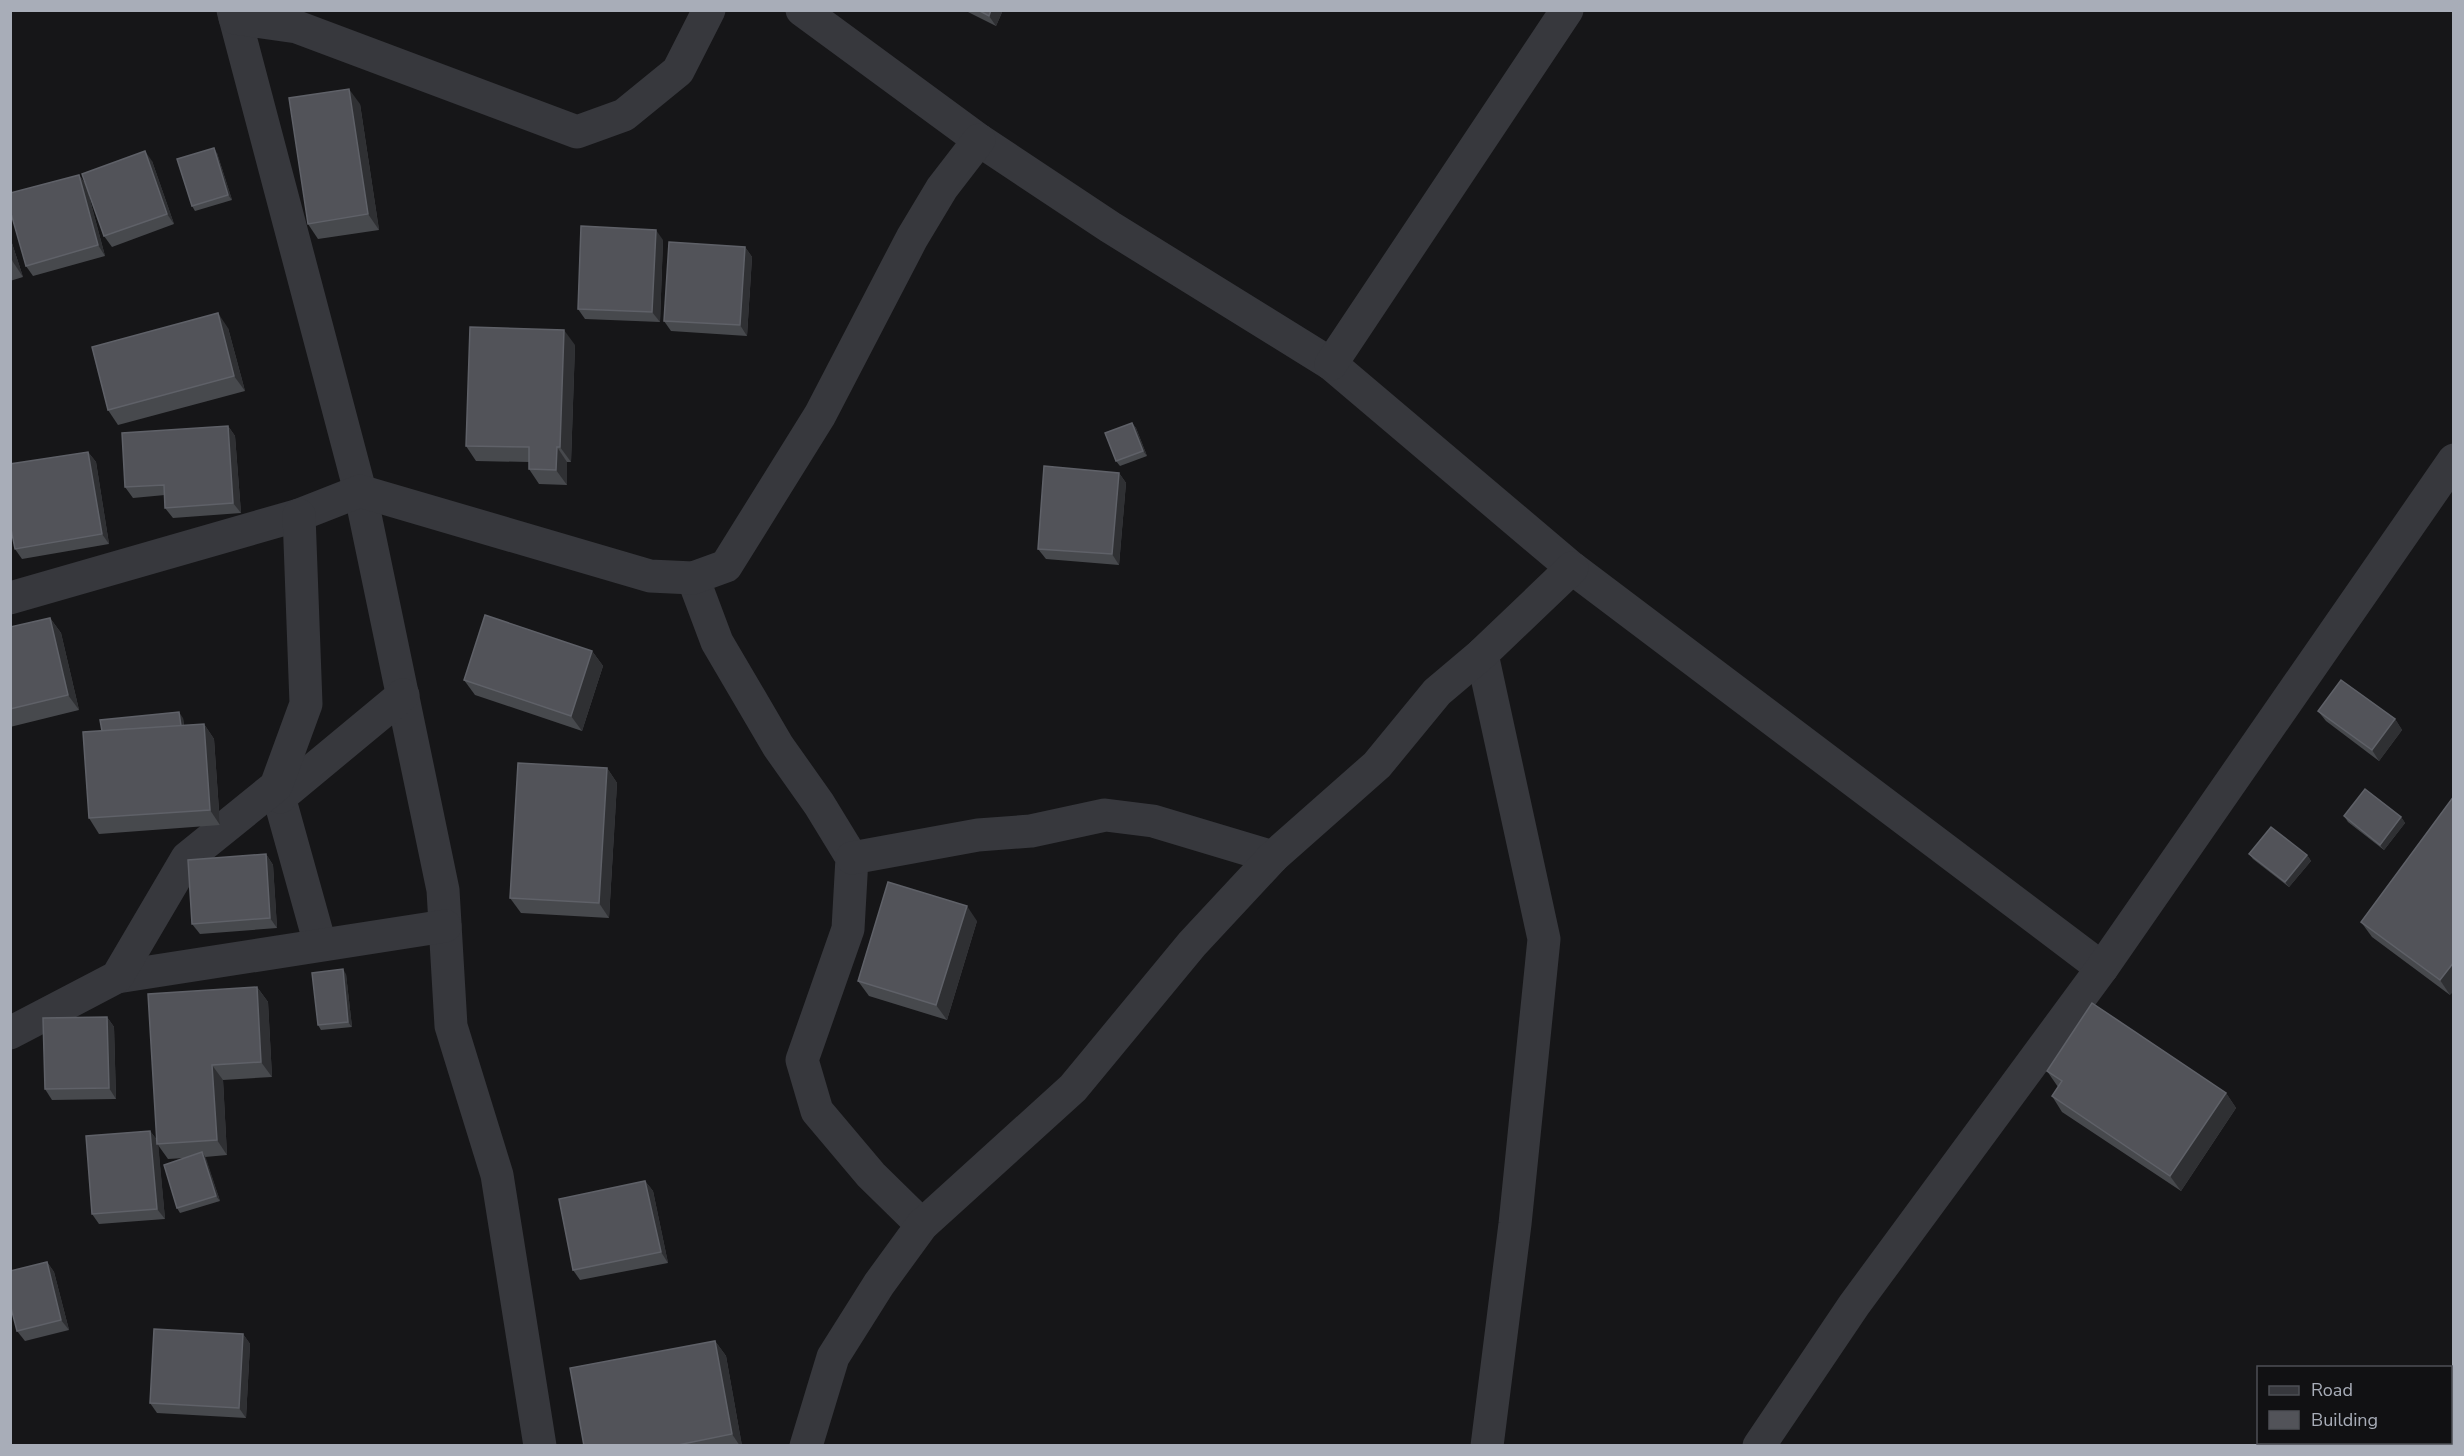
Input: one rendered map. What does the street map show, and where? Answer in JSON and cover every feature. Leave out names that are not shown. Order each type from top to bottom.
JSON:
[{"type":"street","points":[[540,1446],[497,1175],[451,1026],[442,890],[360,491],[234,14],[297,27],[577,132],[624,115],[678,71],[709,10]]},
{"type":"street","points":[[1331,364],[1567,10]]},
{"type":"street","points":[[819,15],[979,140],[1110,227],[1331,364],[1572,568],[2102,968]]},
{"type":"street","points":[[10,598],[299,515],[360,491],[650,576],[693,578],[726,566],[769,501],[820,416],[912,238],[942,188],[979,140]]},
{"type":"street","points":[[1760,1446],[1854,1305],[2102,968],[2451,468]]},
{"type":"street","points":[[299,515],[306,704],[278,792],[320,944]]},
{"type":"street","points":[[806,1446],[833,1357],[879,1284],[922,1225],[1073,1088],[1192,944],[1273,857],[1377,765],[1437,692],[1482,654],[1572,568]]},
{"type":"street","points":[[693,578],[717,642],[778,746],[819,804],[852,858],[848,929],[802,1060],[817,1111],[871,1175],[922,1225]]},
{"type":"street","points":[[1482,654],[1544,939],[1515,1224],[1487,1446]]},
{"type":"street","points":[[117,977],[187,858],[278,792],[403,695]]},
{"type":"street","points":[[852,858],[978,835],[1031,831],[1106,815],[1153,820],[1273,857]]},
{"type":"street","points":[[10,1033],[117,977],[445,926]]},
{"type":"building","points":[[978,10],[991,10],[989,16]]},
{"type":"building","points":[[349,89],[368,214],[308,224],[289,98]]},
{"type":"building","points":[[214,148],[228,195],[192,206],[177,159]]},
{"type":"building","points":[[145,151],[167,214],[104,236],[82,174]]},
{"type":"building","points":[[79,175],[98,245],[26,266],[10,210],[10,193]]},
{"type":"building","points":[[581,226],[656,230],[652,312],[578,309]]},
{"type":"building","points":[[669,242],[745,247],[740,325],[664,321]]},
{"type":"building","points":[[218,313],[234,376],[108,410],[92,347]]},
{"type":"building","points":[[470,327],[564,330],[560,447],[557,447],[556,470],[529,469],[529,447],[466,446]]},
{"type":"building","points":[[1132,423],[1143,451],[1116,461],[1105,433]]},
{"type":"building","points":[[228,426],[233,503],[165,508],[164,485],[125,487],[122,433]]},
{"type":"building","points":[[88,452],[102,534],[15,549],[10,524],[10,464]]},
{"type":"building","points":[[1044,466],[1119,473],[1112,554],[1038,549]]},
{"type":"building","points":[[485,615],[592,651],[571,716],[464,680]]},
{"type":"building","points":[[50,618],[68,695],[10,709],[10,627]]},
{"type":"building","points":[[2341,680],[2395,719],[2372,750],[2318,711]]},
{"type":"building","points":[[179,712],[181,726],[102,731],[100,720]]},
{"type":"building","points":[[204,724],[210,810],[89,818],[83,732]]},
{"type":"building","points":[[518,763],[607,768],[599,903],[510,898]]},
{"type":"building","points":[[2365,789],[2401,817],[2380,845],[2344,816]]},
{"type":"building","points":[[2454,796],[2454,962],[2440,980],[2361,922]]},
{"type":"building","points":[[2271,827],[2307,855],[2285,882],[2249,854]]},
{"type":"building","points":[[266,854],[270,918],[192,924],[188,860]]},
{"type":"building","points":[[888,882],[967,906],[936,1005],[858,981]]},
{"type":"building","points":[[343,969],[348,1022],[318,1025],[312,973]]},
{"type":"building","points":[[257,987],[261,1062],[212,1065],[217,1140],[157,1144],[148,994]]},
{"type":"building","points":[[2092,1003],[2226,1093],[2170,1176],[2052,1096],[2062,1081],[2047,1071]]},
{"type":"building","points":[[107,1017],[109,1088],[45,1089],[43,1018]]},
{"type":"building","points":[[150,1131],[157,1209],[92,1214],[86,1136]]},
{"type":"building","points":[[202,1152],[216,1196],[177,1208],[164,1165]]},
{"type":"building","points":[[645,1181],[661,1252],[573,1270],[559,1199]]},
{"type":"building","points":[[47,1262],[61,1320],[17,1331],[10,1304],[10,1271]]},
{"type":"building","points":[[154,1329],[243,1334],[239,1408],[150,1403]]},
{"type":"building","points":[[715,1341],[732,1434],[673,1446],[584,1446],[570,1368]]}]
